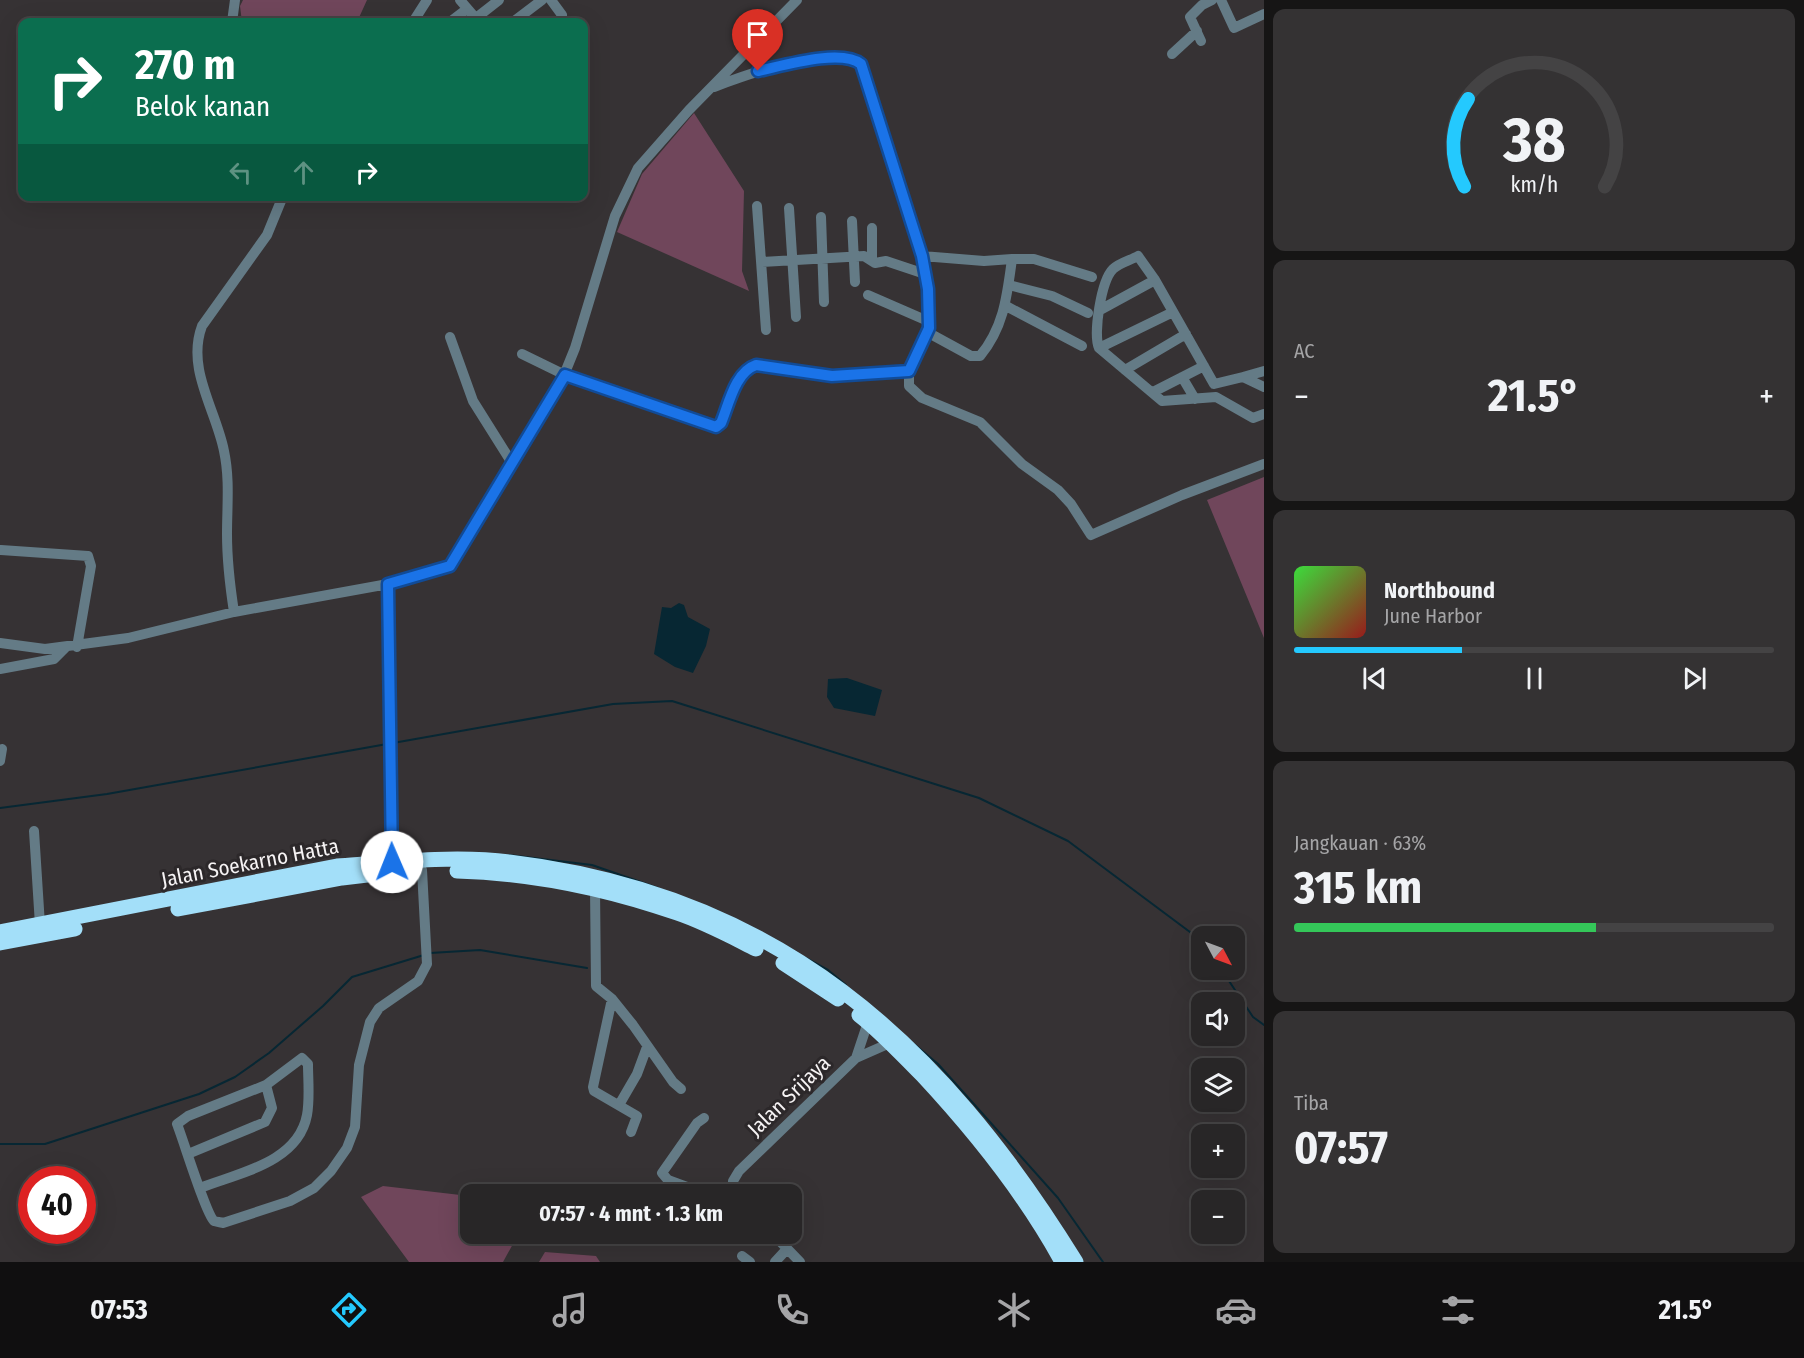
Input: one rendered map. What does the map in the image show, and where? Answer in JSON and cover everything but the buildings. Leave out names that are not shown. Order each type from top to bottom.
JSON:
[{"type":"highway","name":"Jalan Soekarno Hatta","points":[[0,932],[392,856],[507,861],[591,875],[653,892],[708,914],[809,966],[902,1038],[968,1109],[1037,1199],[1076,1262]]},
{"type":"highway","name":"Jalan Soekarno Hatta","points":[[0,944],[342,878],[422,870],[496,872],[596,888],[678,913],[760,950],[795,969],[868,1022],[962,1118],[996,1162],[1062,1262]]},
{"type":"street","points":[[233,18],[235,0]]},
{"type":"street","points":[[416,18],[427,0]]},
{"type":"street","points":[[480,18],[499,0]]},
{"type":"street","points":[[518,18],[542,0]]},
{"type":"street","points":[[550,0],[561,18]]},
{"type":"street","points":[[0,643],[45,649],[128,639],[234,612],[388,584],[450,566],[565,375],[615,216],[632,179],[670,130],[797,0]]},
{"type":"street","points":[[1172,54],[1199,36],[1190,18],[1202,5],[1212,0]]},
{"type":"street","points":[[1221,0],[1234,28],[1264,14]]},
{"type":"street","points":[[453,18],[464,4],[476,18]]},
{"type":"street","points":[[715,84],[758,71],[816,59],[855,60],[864,73],[922,256],[925,274],[929,327],[909,371],[909,386],[922,398],[980,422],[1022,464],[1058,490],[1071,504],[1091,535],[1182,495],[1264,464]]},
{"type":"street","points":[[234,612],[227,549],[227,467],[224,448],[201,381],[198,337],[202,326],[267,235],[280,201]]},
{"type":"street","points":[[757,206],[766,330]]},
{"type":"street","points":[[789,208],[796,317]]},
{"type":"street","points":[[821,217],[825,302]]},
{"type":"street","points":[[852,221],[855,282]]},
{"type":"street","points":[[872,228],[872,260]]},
{"type":"street","points":[[762,262],[864,256],[925,274]]},
{"type":"street","points":[[922,256],[984,261],[1034,259],[1092,277]]},
{"type":"street","points":[[1216,398],[1214,384],[1186,334],[1171,313],[1155,280],[1138,256],[1113,268],[1108,276],[1096,327],[1099,348],[1162,400],[1216,398],[1252,418],[1264,414]]},
{"type":"street","points":[[868,294],[929,327],[971,356],[980,356],[998,330],[1006,306],[1012,259]]},
{"type":"street","points":[[1100,310],[1155,280]]},
{"type":"street","points":[[1009,285],[1052,296],[1088,313]]},
{"type":"street","points":[[1006,306],[1082,346]]},
{"type":"street","points":[[1099,348],[1171,313]]},
{"type":"street","points":[[1125,370],[1186,334]]},
{"type":"street","points":[[450,338],[473,401],[513,463]]},
{"type":"street","points":[[522,354],[565,375],[716,427],[721,423],[742,375],[756,365],[832,376],[909,371]]},
{"type":"street","points":[[1153,392],[1204,366]]},
{"type":"street","points":[[1214,384],[1259,373],[1264,383]]},
{"type":"street","points":[[1182,377],[1195,399]]},
{"type":"street","points":[[1243,377],[1264,387]]},
{"type":"street","points":[[0,669],[54,659],[71,647],[91,566],[88,556],[2,550]]},
{"type":"street","points":[[388,584],[392,856]]},
{"type":"street","points":[[0,761],[2,749]]},
{"type":"street","points":[[34,831],[40,923]]},
{"type":"street","points":[[200,1188],[275,1160],[291,1147],[302,1130],[307,1116],[308,1064],[302,1058],[266,1085],[180,1120],[177,1124],[200,1188],[214,1221],[223,1223],[290,1201],[314,1188],[336,1163],[355,1127],[359,1065],[370,1022],[379,1008],[418,981],[427,964],[422,870]]},
{"type":"street","points":[[596,888],[596,986],[612,999],[672,1082],[681,1089]]},
{"type":"street","points":[[612,999],[592,1087],[594,1091],[637,1117],[631,1132]]},
{"type":"street","name":"Jalan Srijaya","points":[[733,1184],[739,1171],[856,1058],[868,1022]]},
{"type":"street","points":[[856,1058],[890,1042]]},
{"type":"street","points":[[619,1105],[637,1074],[647,1047]]},
{"type":"street","points":[[188,1154],[265,1122],[272,1108],[266,1085]]},
{"type":"street","points":[[679,1184],[668,1180],[663,1173],[697,1123],[704,1118]]},
{"type":"street","points":[[782,1244],[800,1262]]},
{"type":"street","points":[[775,1262],[787,1249]]},
{"type":"shaded area","points":[[243,0],[367,0],[359,18],[242,18],[240,6]]},
{"type":"shaded area","points":[[694,113],[744,191],[742,271],[749,291],[617,232],[642,174]]},
{"type":"shaded area","points":[[1264,477],[1264,638],[1207,500]]},
{"type":"shaded area","points":[[383,1186],[460,1195],[460,1244],[513,1244],[503,1262],[409,1262],[361,1197]]},
{"type":"shaded area","points":[[545,1252],[596,1256],[600,1262],[539,1262]]},
{"type":"water","points":[[679,603],[684,605],[688,617],[710,629],[706,646],[693,673],[675,667],[654,654],[662,607],[671,608]]},
{"type":"water","points":[[847,678],[882,690],[875,716],[834,708],[827,697],[828,679]]},
{"type":"waterway","points":[[393,743],[613,704],[672,701],[979,798],[1068,841],[1191,933]]},
{"type":"waterway","points":[[0,808],[107,794],[387,744]]},
{"type":"waterway","points":[[509,855],[592,865],[658,888]]},
{"type":"waterway","points":[[430,953],[480,950],[587,968]]},
{"type":"waterway","points":[[0,1144],[45,1144],[199,1094],[235,1077],[269,1053],[323,1006],[352,977],[424,955]]},
{"type":"waterway","points":[[804,957],[828,970],[846,985]]},
{"type":"waterway","points":[[1228,980],[1253,1017],[1264,1025]]},
{"type":"waterway","points":[[914,1044],[938,1064],[1058,1198],[1103,1262]]},
{"type":"route","points":[[392,862],[388,584],[443,570],[450,566],[565,375],[716,427],[721,423],[742,375],[751,367],[756,365],[791,372],[832,376],[909,371],[924,340],[930,322],[930,303],[922,256],[861,64],[850,58],[816,59],[758,71]]}]
